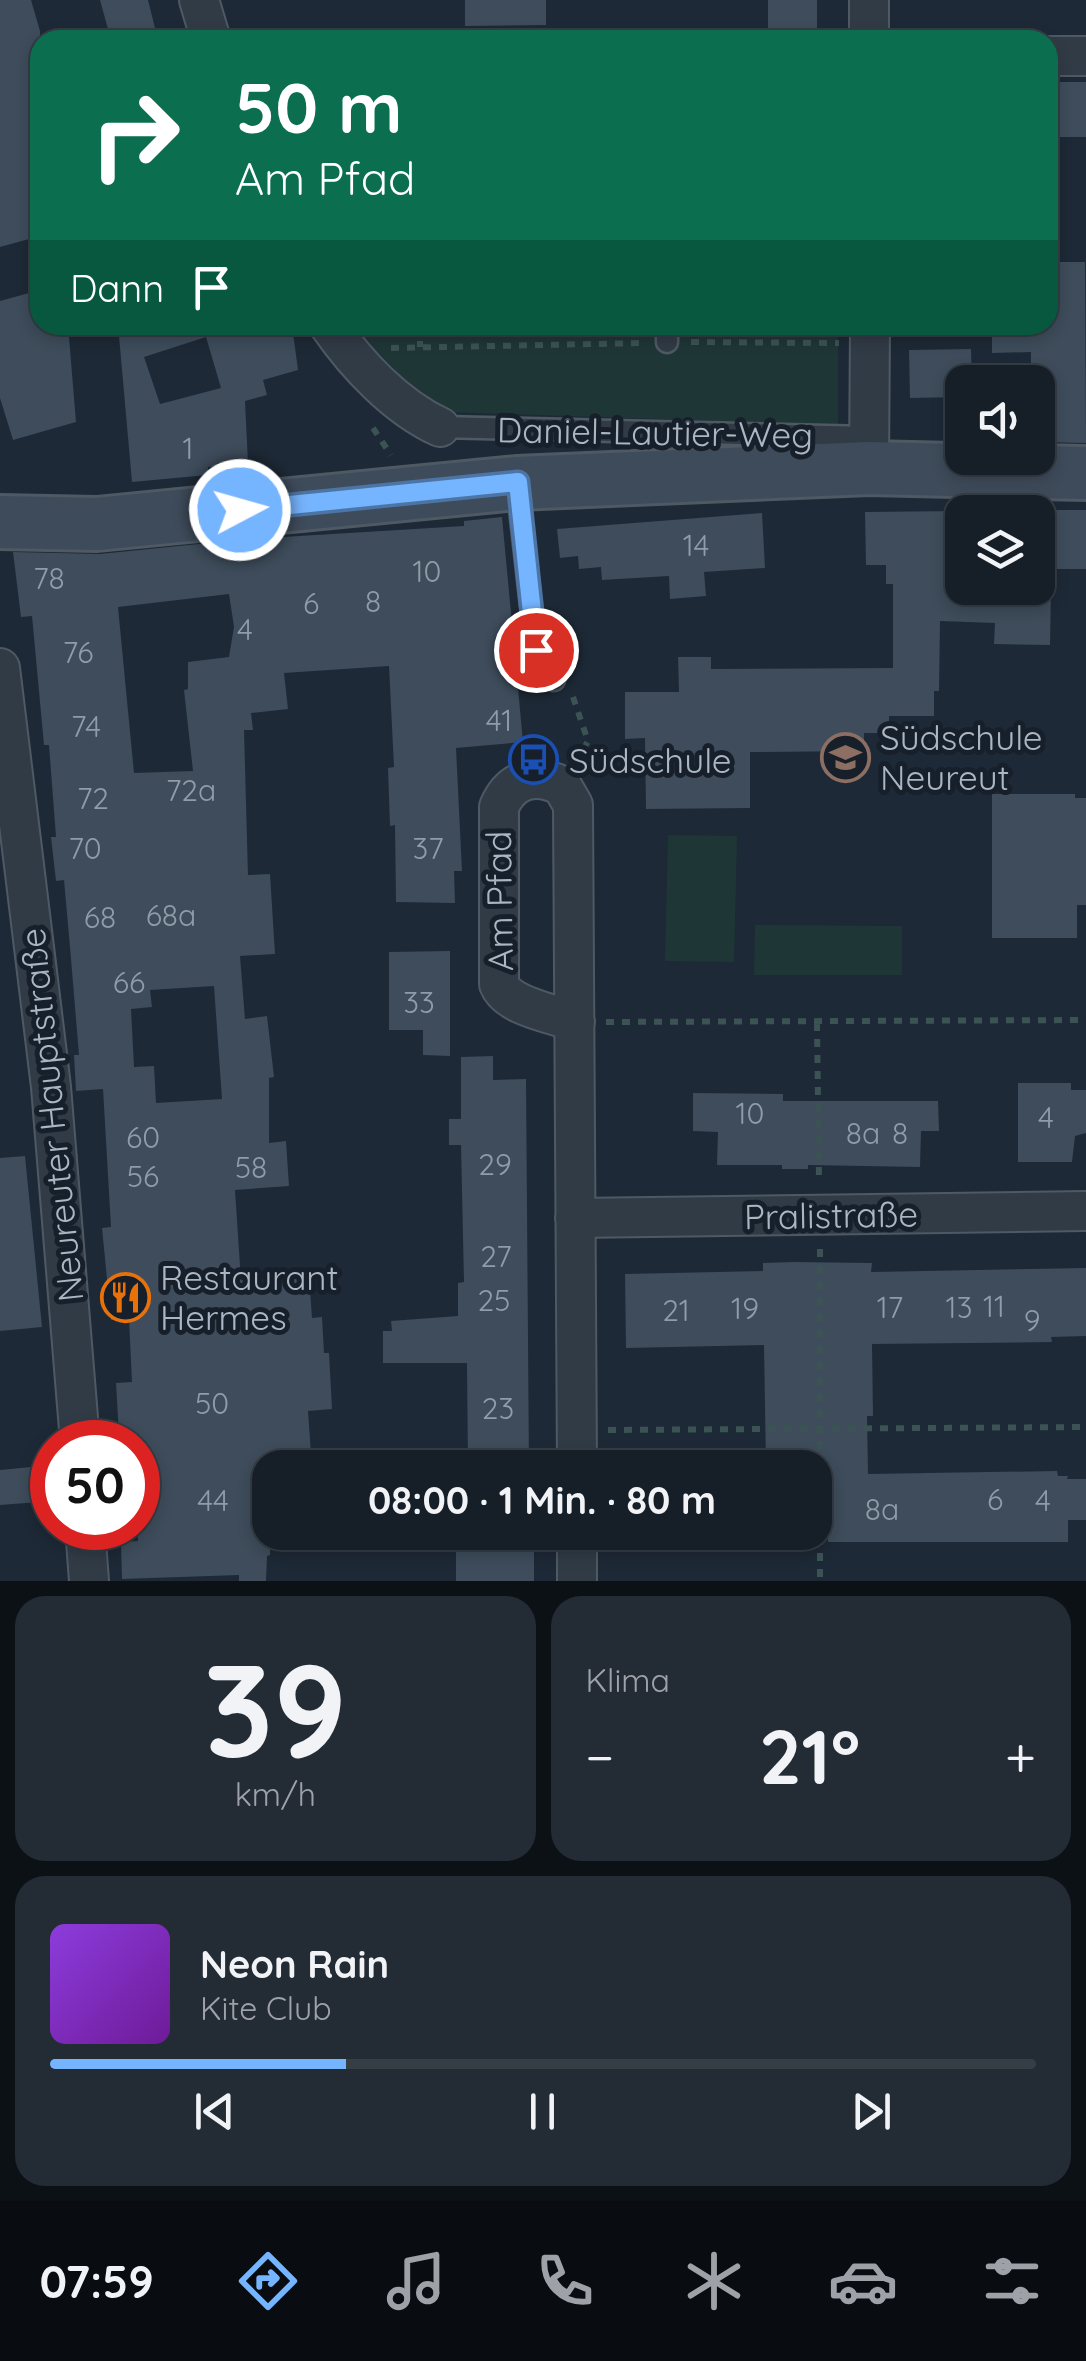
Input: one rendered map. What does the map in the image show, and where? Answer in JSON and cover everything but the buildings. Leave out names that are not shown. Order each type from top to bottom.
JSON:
[{"type":"main road","points":[[0,522],[112,522],[869,452],[1086,473]]},
{"type":"street","points":[[199,0],[207,30]]},
{"type":"street","points":[[869,0],[869,30]]},
{"type":"street","points":[[1058,56],[1086,56]]},
{"type":"street","points":[[337,335],[390,392],[440,427]]},
{"type":"street","points":[[869,452],[870,335]]},
{"type":"street","name":"Neureuter Hauptstraße","points":[[0,668],[51,1087],[78,1420]]},
{"type":"street","name":"Am Pfad","points":[[562,786],[533,778],[518,782],[505,792],[499,807],[499,984],[506,997],[518,1004],[575,1022]]},
{"type":"street","points":[[562,786],[574,805],[577,1449]]},
{"type":"street","name":"Pralistraße","points":[[576,1218],[1086,1211]]},
{"type":"street","points":[[87,1550],[89,1581]]},
{"type":"street","points":[[577,1550],[577,1581]]},
{"type":"lane","name":"Daniel-Lautier-Weg","points":[[440,427],[869,452]]},
{"type":"lane","points":[[518,482],[536,650],[554,680]]},
{"type":"path","points":[[420,335],[420,348]]},
{"type":"path","points":[[358,362],[390,348],[649,335]]},
{"type":"path","points":[[367,420],[396,462]]},
{"type":"path","points":[[554,680],[568,682],[588,741],[562,786]]},
{"type":"path","points":[[575,1022],[1086,1020]]},
{"type":"path","points":[[817,1022],[820,1581]]},
{"type":"path","points":[[577,1449],[820,1429],[1086,1427]]},
{"type":"green space","points":[[361,335],[838,335],[838,425],[446,412],[425,400]]},
{"type":"green space","points":[[668,835],[737,836],[734,962],[665,961]]},
{"type":"green space","points":[[755,925],[902,926],[902,975],[754,975]]},
{"type":"place","name":"Südschule Neureut","points":[[845,757]]},
{"type":"place","name":"Südschule","points":[[534,760]]},
{"type":"place","name":"Restaurant Hermes","points":[[125,1297]]},
{"type":"route","points":[[240,510],[518,482],[536,650]]}]
